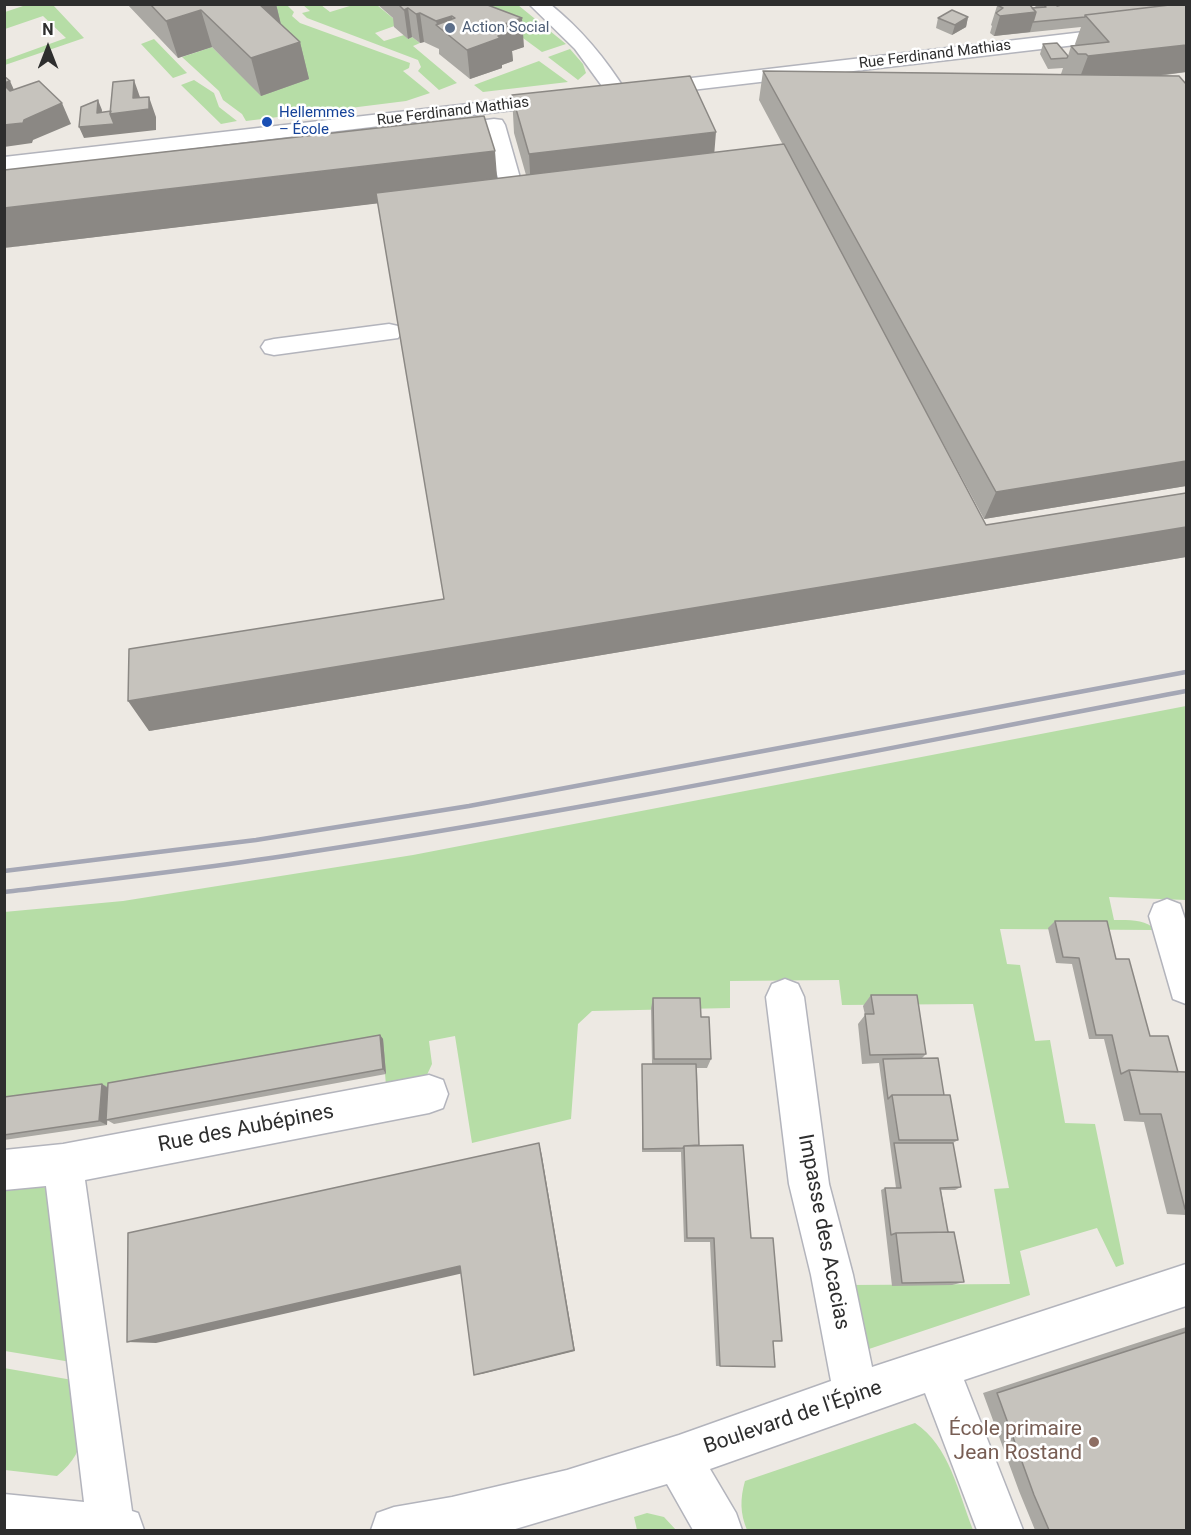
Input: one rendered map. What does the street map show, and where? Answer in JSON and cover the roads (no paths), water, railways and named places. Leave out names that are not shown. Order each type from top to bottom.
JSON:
[{"type":"street","points":[[538,4],[582,41],[603,68],[617,93]]},
{"type":"street","name":"Rue Ferdinand Mathias","points":[[594,95],[1186,26]]},
{"type":"street","name":"Rue Ferdinand Mathias","points":[[4,164],[572,98]]},
{"type":"street","points":[[494,125],[517,206]]},
{"type":"street","points":[[274,347],[389,332]]},
{"type":"street","points":[[1167,916],[1186,986]]},
{"type":"street","name":"Impasse des Acacias","points":[[785,997],[809,1184],[832,1275],[856,1395]]},
{"type":"street","name":"Rue des Aubépines","points":[[4,1170],[63,1164],[429,1094]]},
{"type":"street","points":[[4,1517],[116,1530],[63,1164]]},
{"type":"street","name":"Boulevard de l'Épine","points":[[394,1530],[538,1501],[678,1458],[937,1367],[1186,1285]]},
{"type":"street","points":[[937,1367],[1000,1530]]},
{"type":"street","points":[[678,1458],[719,1530]]},
{"type":"railway","points":[[4,871],[256,840],[469,806],[1186,672]]},
{"type":"railway","points":[[4,892],[229,864],[524,817],[1186,691]]},
{"type":"place","name":"Action Social","points":[[450,28]]},
{"type":"place","name":"Hellemmes – École","points":[[267,122]]},
{"type":"place","name":"École primaire Jean Rostand","points":[[1094,1442]]}]
